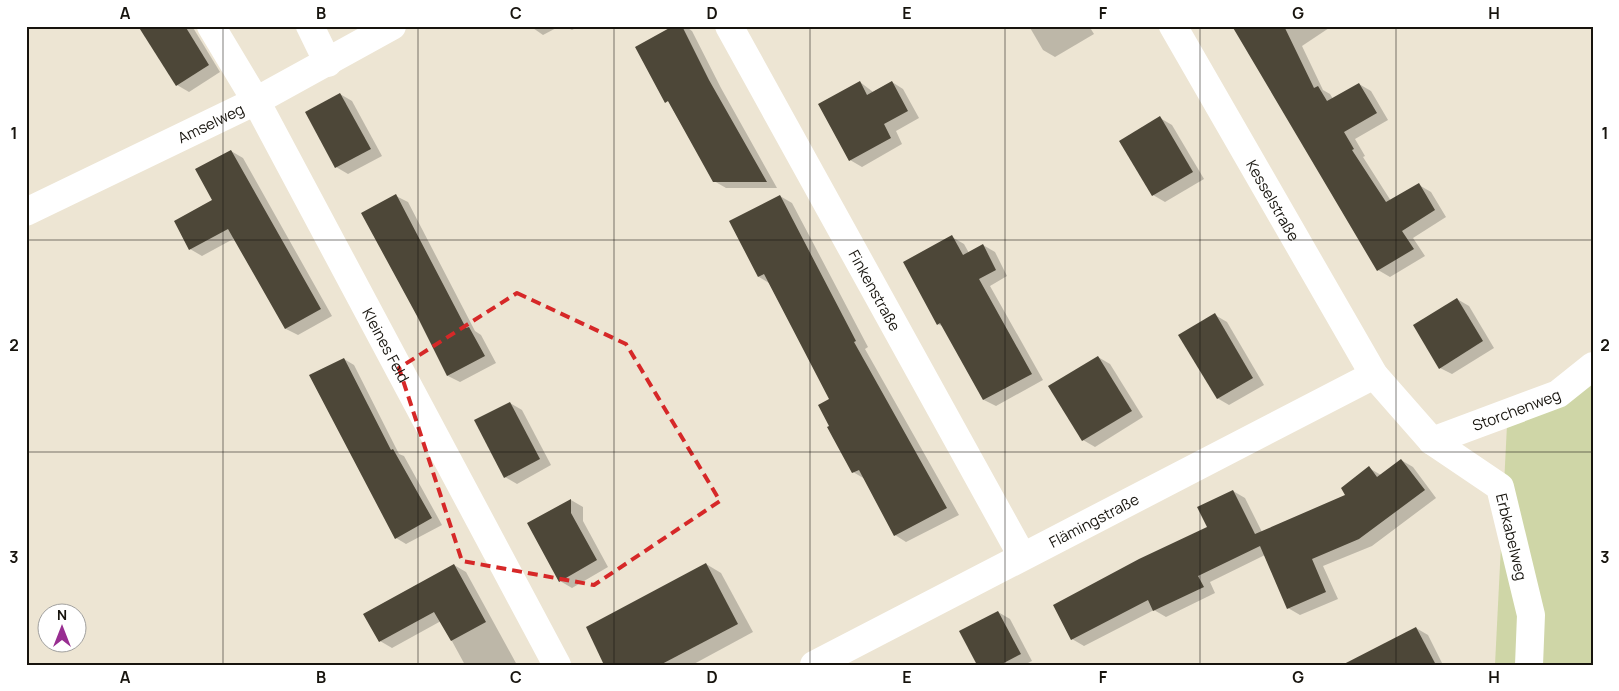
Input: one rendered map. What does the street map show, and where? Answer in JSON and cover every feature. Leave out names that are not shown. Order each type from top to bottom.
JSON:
[{"type":"street","name":"Kleines Feld","points":[[211,26],[256,101],[557,665]]},
{"type":"street","points":[[310,26],[328,63]]},
{"type":"street","name":"Amselweg","points":[[26,212],[256,101],[392,26]]},
{"type":"street","name":"Finkenstraße","points":[[730,26],[1022,556]]},
{"type":"street","name":"Kesselstraße","points":[[1173,26],[1374,375]]},
{"type":"street","name":"Storchenweg","points":[[1432,441],[1558,394],[1593,366]]},
{"type":"street","name":"Flämingstraße","points":[[814,665],[1374,375]]},
{"type":"street","name":"Erbkabelweg","points":[[1374,375],[1432,441],[1500,487],[1531,615],[1529,665]]},
{"type":"highlighted area","points":[[517,293],[626,344],[720,501],[594,585],[462,561],[399,368]]},
{"type":"green space","points":[[1593,362],[1593,665],[1495,665],[1508,405]]},
{"type":"building","points":[[138,26],[185,26],[209,65],[176,86]]},
{"type":"building","points":[[673,26],[682,26],[709,80],[767,182],[713,182],[668,101],[665,103],[635,47]]},
{"type":"building","points":[[1232,26],[1284,26],[1314,88],[1318,86],[1327,101],[1359,83],[1377,113],[1344,132],[1354,149],[1352,150],[1386,202],[1419,183],[1435,210],[1402,231],[1414,249],[1377,271]]},
{"type":"building","points":[[860,81],[867,95],[892,81],[908,111],[884,124],[891,138],[849,161],[818,104]]},
{"type":"building","points":[[340,93],[371,149],[335,168],[305,112]]},
{"type":"building","points":[[1160,116],[1193,172],[1152,196],[1119,141]]},
{"type":"building","points":[[231,150],[321,309],[285,329],[228,229],[189,250],[174,221],[212,200],[195,169]]},
{"type":"building","points":[[396,194],[466,328],[469,327],[485,356],[447,376],[361,213]]},
{"type":"building","points":[[780,195],[856,341],[854,342],[947,508],[894,536],[859,470],[852,473],[827,427],[829,426],[818,405],[829,399],[764,274],[758,277],[729,221]]},
{"type":"building","points":[[952,235],[963,255],[983,244],[996,270],[979,279],[1032,374],[983,400],[940,323],[937,325],[903,262]]},
{"type":"building","points":[[1457,298],[1483,341],[1439,369],[1413,325]]},
{"type":"building","points":[[1215,313],[1253,378],[1217,399],[1178,335]]},
{"type":"building","points":[[1098,356],[1132,411],[1082,441],[1048,386]]},
{"type":"building","points":[[344,358],[391,450],[393,449],[432,518],[395,539],[309,375]]},
{"type":"building","points":[[510,402],[540,459],[504,478],[474,420]]},
{"type":"building","points":[[1401,459],[1425,490],[1359,539],[1312,559],[1326,592],[1287,609],[1260,546],[1198,576],[1204,587],[1153,611],[1148,600],[1071,640],[1053,605],[1139,559],[1207,527],[1197,507],[1233,490],[1255,534],[1345,495],[1341,488],[1369,466],[1377,477]]},
{"type":"building","points":[[571,499],[571,513],[597,560],[559,582],[527,523]]},
{"type":"building","points":[[706,563],[738,624],[660,665],[604,665],[586,627]]},
{"type":"building","points":[[454,564],[486,622],[451,641],[434,612],[379,642],[363,614]]},
{"type":"building","points":[[998,611],[1021,654],[1000,665],[977,665],[959,631]]},
{"type":"building","points":[[1416,627],[1436,665],[1342,665]]}]
